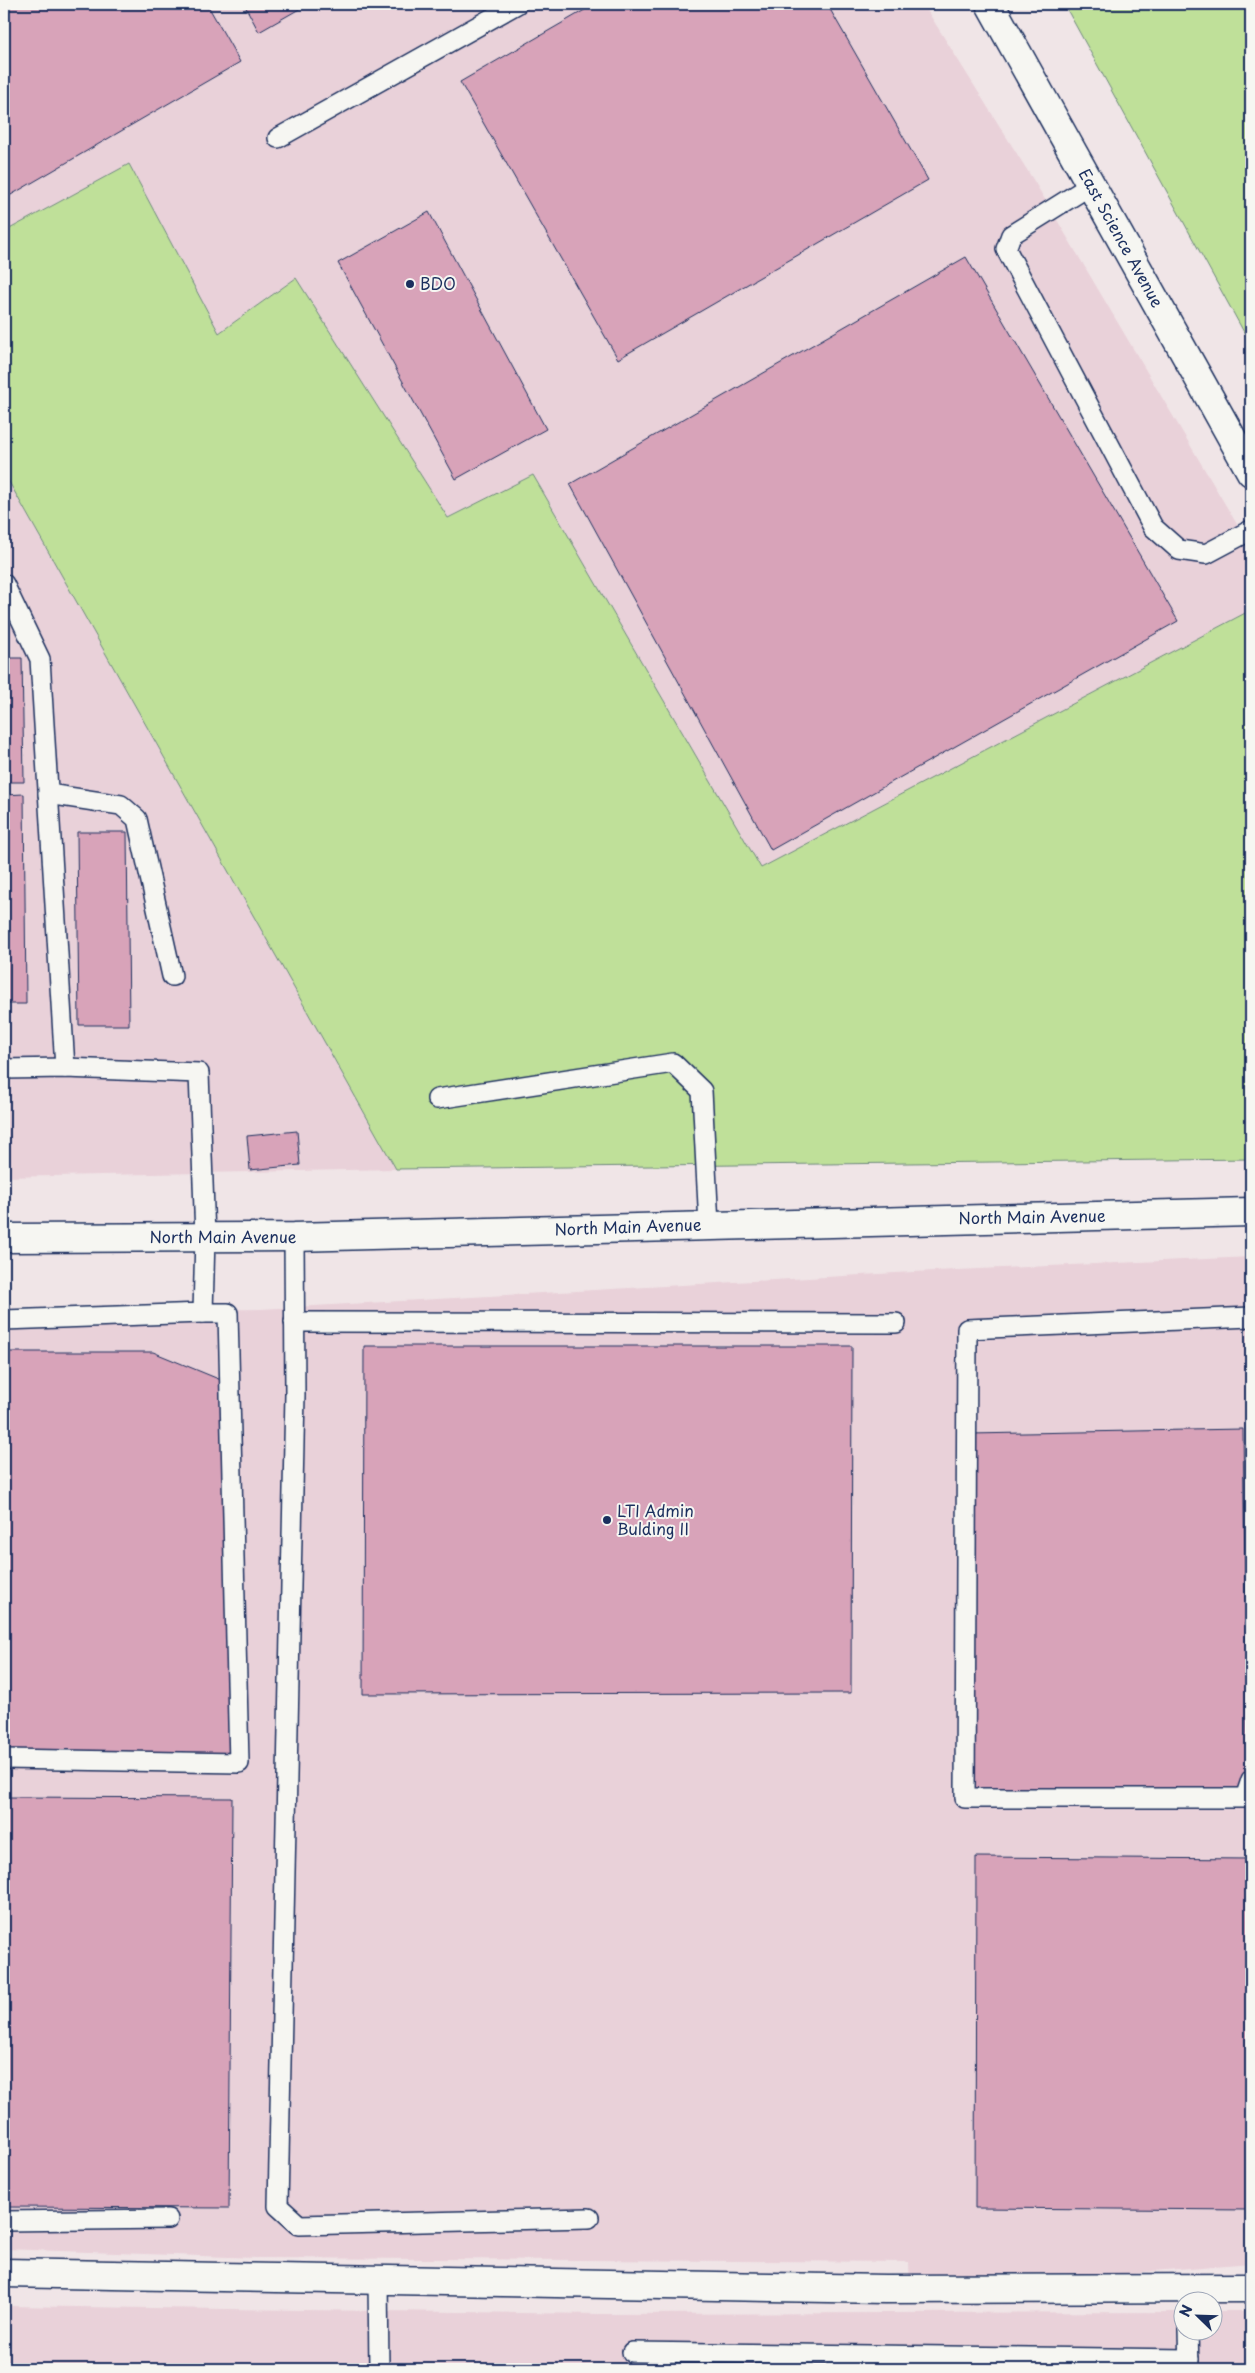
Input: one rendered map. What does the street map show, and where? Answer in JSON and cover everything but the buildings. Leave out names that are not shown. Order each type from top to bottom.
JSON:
[{"type":"street","name":"East Science Avenue","points":[[990,4],[1251,472]]},
{"type":"street","name":"North Main Avenue","points":[[4,1238],[294,1237],[1251,1212]]},
{"type":"street","points":[[4,2273],[1172,2294]]},
{"type":"street","points":[[1222,2291],[1251,2288]]},
{"type":"lane","points":[[278,138],[516,4]]},
{"type":"lane","points":[[1092,185],[1011,235],[1006,249],[1153,527],[1179,550],[1206,554],[1251,530]]},
{"type":"lane","points":[[4,584],[40,659],[65,1068]]},
{"type":"lane","points":[[48,794],[121,805],[138,820],[172,976]]},
{"type":"lane","points":[[437,1099],[673,1063],[702,1091],[709,1225]]},
{"type":"lane","points":[[4,1069],[65,1068],[199,1073],[205,1237],[203,1313]]},
{"type":"lane","points":[[1251,1212],[1251,1218]]},
{"type":"lane","points":[[294,1237],[278,2206],[299,2225],[589,2218]]},
{"type":"lane","points":[[4,1320],[228,1313],[238,1764],[4,1759]]},
{"type":"lane","points":[[1251,1317],[967,1329],[966,1798],[1245,1798],[1251,1780]]},
{"type":"lane","points":[[294,1322],[896,1323]]},
{"type":"lane","points":[[4,2221],[168,2219]]},
{"type":"lane","points":[[378,2279],[379,2369]]},
{"type":"lane","points":[[632,2352],[1189,2364],[1188,2340]]},
{"type":"shaded area","points":[[4,4],[923,4],[1034,181],[1251,548],[1251,610],[761,868],[533,475],[448,518],[296,278],[219,333],[129,164],[4,232]]},
{"type":"shaded area","points":[[4,473],[396,1169],[4,1177]]},
{"type":"shaded area","points":[[1251,1257],[1251,2263],[910,2291],[909,2262],[257,2258],[4,2249],[4,1313],[261,1309],[913,1272]]},
{"type":"shaded area","points":[[4,2306],[600,2314],[1172,2312],[1172,2340],[1222,2340],[1222,2311],[1251,2311],[1251,2369],[4,2369]]},
{"type":"green space","points":[[1064,4],[1251,4],[1251,345]]},
{"type":"green space","points":[[129,164],[219,333],[296,278],[448,518],[533,475],[761,868],[1251,610],[1251,1159],[396,1169],[4,473],[4,232]]},
{"type":"place","name":"BDO","points":[[410,284]]},
{"type":"place","name":"LTI Admin Bulding II","points":[[607,1520]]}]
